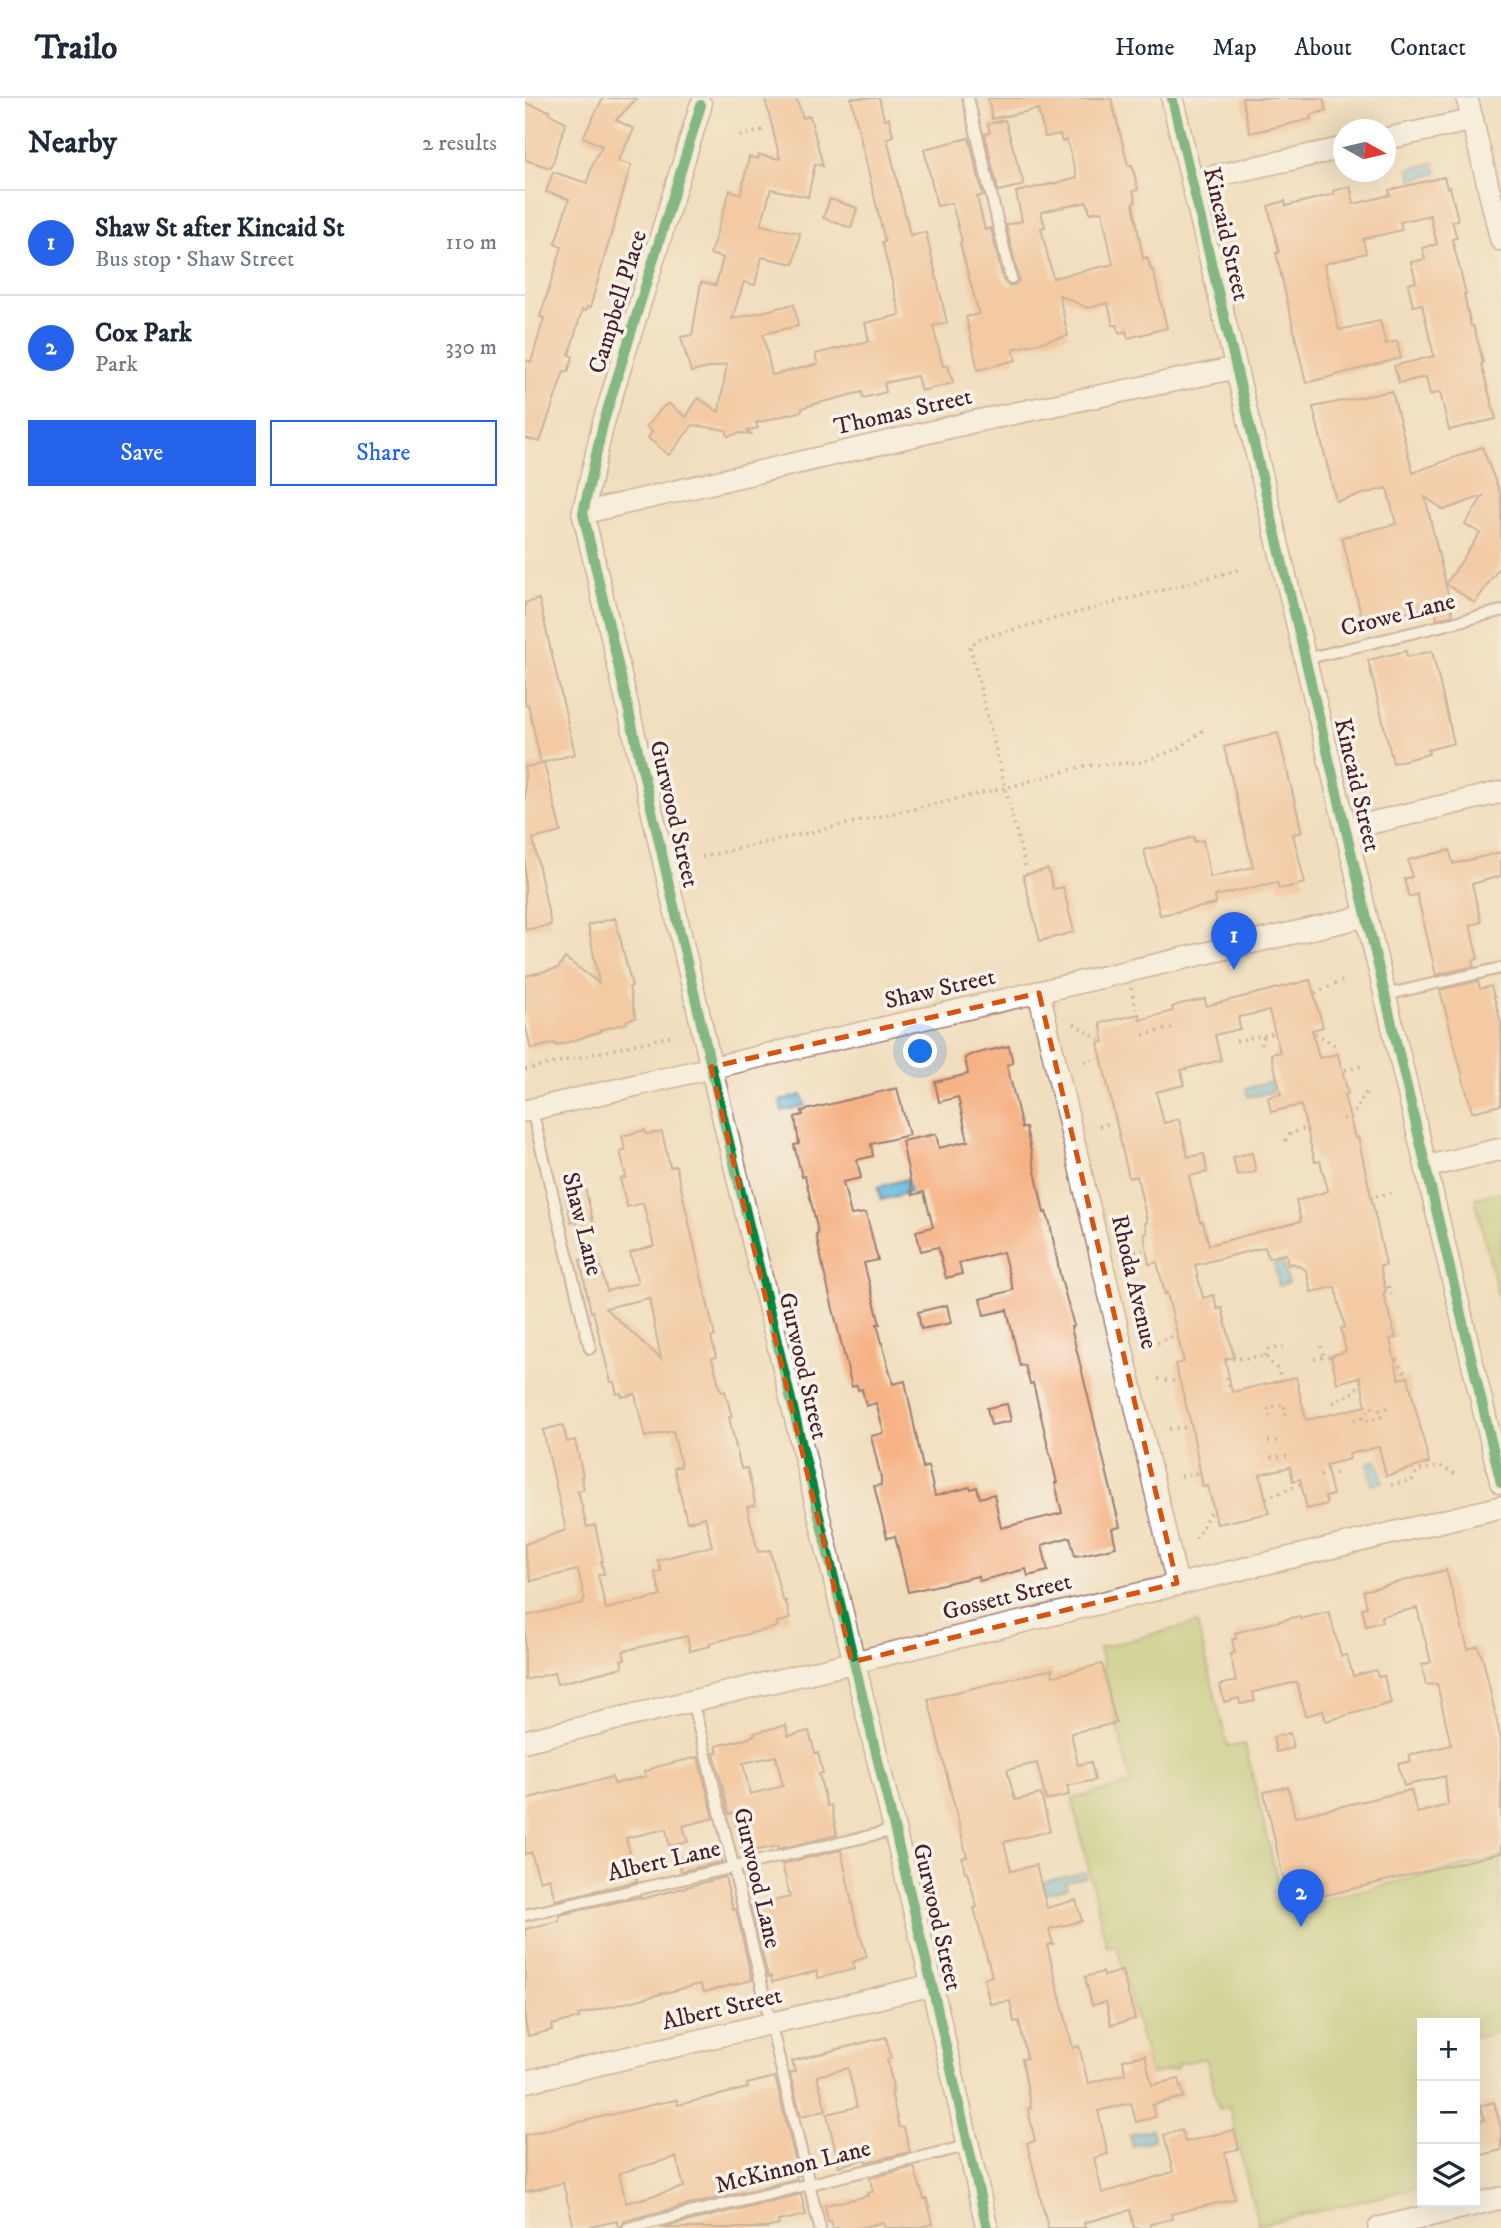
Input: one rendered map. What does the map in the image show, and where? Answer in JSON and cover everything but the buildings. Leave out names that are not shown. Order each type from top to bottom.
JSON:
[{"type":"street","name":"Kincaid Street","points":[[1172,98],[1501,1483]]},
{"type":"street","points":[[1468,98],[1501,240]]},
{"type":"street","name":"Campbell Place","points":[[583,513],[601,428],[701,105]]},
{"type":"street","points":[[1396,137],[1472,120]]},
{"type":"street","points":[[1192,181],[1333,150]]},
{"type":"street","name":"Thomas Street","points":[[583,513],[977,421],[1236,368]]},
{"type":"street","name":"Gurwood Street","points":[[583,513],[711,1067],[852,1662],[932,1985],[987,2228]]},
{"type":"street","points":[[1346,829],[1501,792]]},
{"type":"street","name":"Shaw Street","points":[[529,1111],[1366,916]]},
{"type":"street","name":"Rhoda Avenue","points":[[1039,993],[1178,1583]]},
{"type":"street","points":[[1426,1167],[1501,1149]]},
{"type":"street","name":"Gossett Street","points":[[525,1741],[1501,1507]]},
{"type":"street","name":"Albert Street","points":[[525,2081],[932,1985]]},
{"type":"street","points":[[1379,2228],[1501,2198]]},
{"type":"lane","points":[[968,98],[1011,278]]},
{"type":"lane","name":"Crowe Lane","points":[[1305,659],[1501,611]]},
{"type":"lane","points":[[1385,995],[1501,968]]},
{"type":"lane","name":"Shaw Lane","points":[[529,1111],[590,1348]]},
{"type":"lane","name":"Gurwood Lane","points":[[692,1701],[820,2228]]},
{"type":"lane","name":"Albert Lane","points":[[525,1915],[895,1830]]},
{"type":"lane","name":"McKinnon Lane","points":[[628,2228],[967,2146]]},
{"type":"path","points":[[740,136],[767,129]]},
{"type":"path","points":[[1025,866],[970,647],[978,639],[1241,569]]},
{"type":"path","points":[[702,857],[1057,775],[1069,768],[1143,762],[1179,748],[1205,729]]},
{"type":"path","points":[[1315,993],[1342,981]]},
{"type":"path","points":[[1074,1024],[1104,1042]]},
{"type":"path","points":[[1143,1035],[1176,1027]]},
{"type":"path","points":[[1236,1041],[1275,1033]]},
{"type":"path","points":[[1315,1033],[1338,1047]]},
{"type":"path","points":[[525,1070],[675,1035]]},
{"type":"path","points":[[1261,1045],[1264,1035]]},
{"type":"path","points":[[1084,1062],[1099,1059]]},
{"type":"path","points":[[1345,1070],[1362,1066]]},
{"type":"path","points":[[1343,1119],[1352,1117],[1367,1091]]},
{"type":"path","points":[[1099,1126],[1111,1123]]},
{"type":"path","points":[[1285,1141],[1290,1134],[1306,1128]]},
{"type":"path","points":[[1376,1196],[1391,1193]]},
{"type":"path","points":[[1128,1253],[1143,1250]]},
{"type":"path","points":[[1388,1286],[1393,1298]]},
{"type":"path","points":[[1151,1346],[1173,1336]]},
{"type":"path","points":[[1314,1359],[1327,1356],[1321,1346]]},
{"type":"path","points":[[1265,1356],[1269,1349],[1283,1347]]},
{"type":"path","points":[[1225,1360],[1265,1356]]},
{"type":"path","points":[[1265,1356],[1279,1371],[1279,1375]]},
{"type":"path","points":[[1396,1359],[1406,1374]]},
{"type":"path","points":[[1227,1377],[1229,1387]]},
{"type":"path","points":[[1158,1379],[1175,1381]]},
{"type":"path","points":[[1333,1403],[1355,1391],[1361,1381]]},
{"type":"path","points":[[1270,1417],[1268,1408],[1284,1404],[1286,1416]]},
{"type":"path","points":[[1363,1418],[1371,1407],[1380,1410],[1392,1406]]},
{"type":"path","points":[[1354,1420],[1363,1418],[1367,1421],[1381,1416],[1380,1410]]},
{"type":"path","points":[[1169,1429],[1188,1427]]},
{"type":"path","points":[[1268,1441],[1278,1441]]},
{"type":"path","points":[[1271,1457],[1288,1456]]},
{"type":"path","points":[[1391,1485],[1412,1480],[1417,1471],[1440,1466],[1458,1476]]},
{"type":"path","points":[[1181,1476],[1198,1473]]},
{"type":"path","points":[[1320,1476],[1337,1473]]},
{"type":"path","points":[[1266,1498],[1301,1484]]},
{"type":"path","points":[[1196,1539],[1210,1512]]},
{"type":"highlighted area","points":[[1039,993],[1177,1583],[852,1662],[711,1067]]},
{"type":"green space","points":[[1501,1192],[1501,1308],[1475,1198]]},
{"type":"green space","points":[[1197,1623],[1228,1747],[1245,1744],[1284,1909],[1501,1857],[1501,2031],[1480,2037],[1480,2018],[1417,2018],[1417,2188],[1258,2225],[1229,2106],[1219,2109],[1206,2058],[1177,2064],[1177,2068],[1151,2075],[1117,1946],[1107,1947],[1072,1799],[1131,1784],[1099,1648]]},
{"type":"water","points":[[1434,163],[1437,173],[1412,180],[1409,169]]},
{"type":"water","points":[[1271,1082],[1273,1092],[1248,1097],[1246,1088]]},
{"type":"water","points":[[802,1095],[805,1106],[782,1111],[780,1101]]},
{"type":"water","points":[[907,1179],[910,1192],[881,1200],[878,1187]]},
{"type":"water","points":[[1283,1261],[1288,1283],[1279,1286],[1274,1264]]},
{"type":"water","points":[[1378,1460],[1383,1482],[1372,1485],[1367,1463]]},
{"type":"water","points":[[1085,1872],[1086,1877],[1066,1882],[1067,1888],[1046,1893],[1043,1882]]},
{"type":"water","points":[[1151,2129],[1154,2140],[1132,2146],[1129,2135]]},
{"type":"cycle path","points":[[1172,98],[1501,1483]]},
{"type":"cycle path","points":[[701,105],[603,424],[583,513],[720,1105],[932,1985],[987,2228]]},
{"type":"place","name":"Shaw St after Kincaid St","points":[[1234,970]]},
{"type":"place","name":"Cox Park","points":[[1301,1927]]}]
